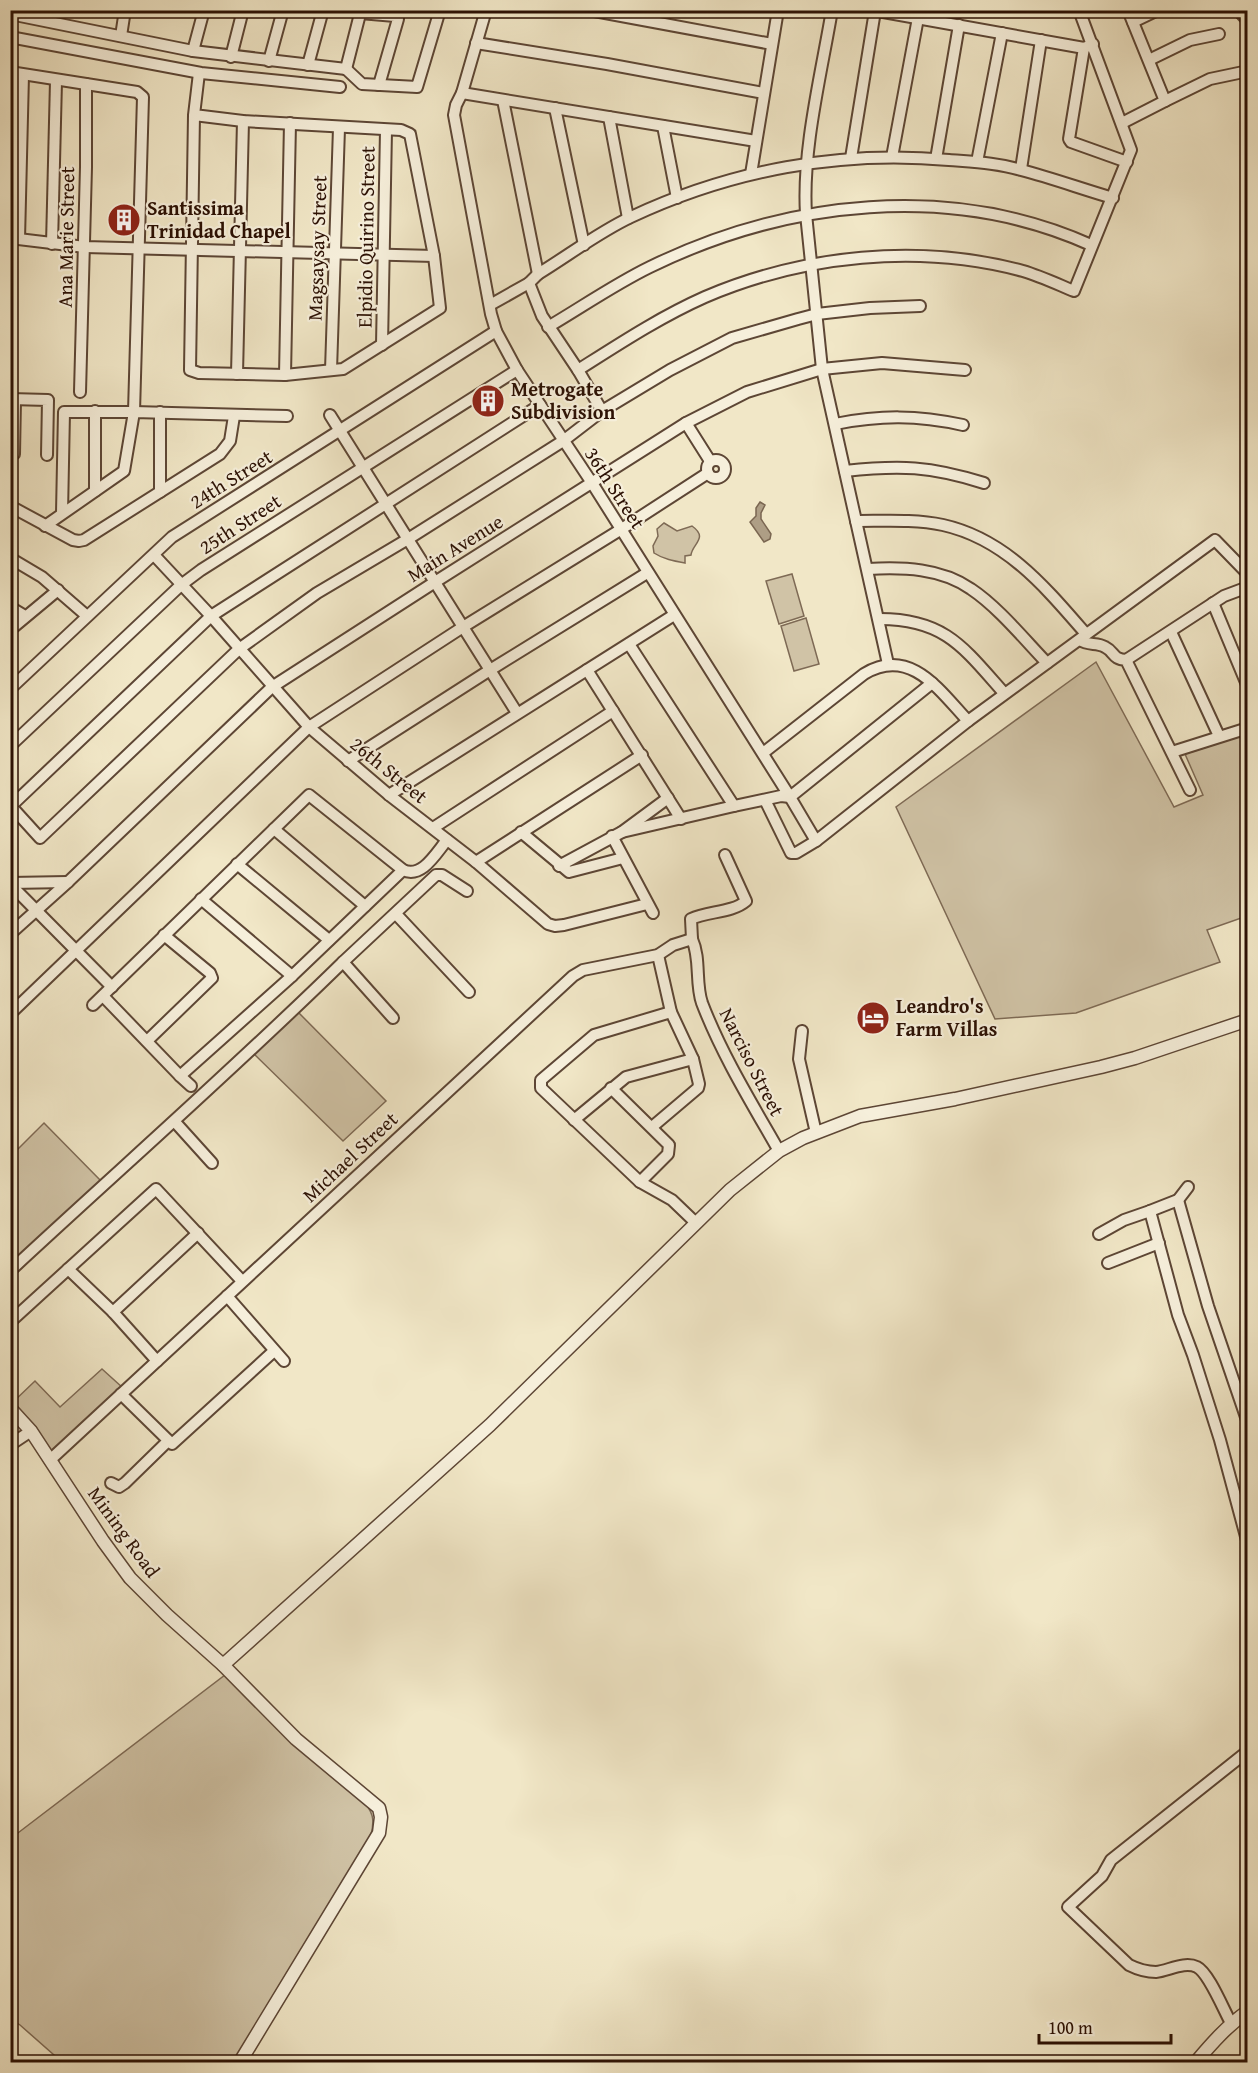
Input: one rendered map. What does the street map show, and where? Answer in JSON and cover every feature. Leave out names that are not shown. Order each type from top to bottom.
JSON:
[{"type":"street","points":[[121,36],[126,10]]},
{"type":"street","points":[[194,51],[204,10]]},
{"type":"street","points":[[231,57],[243,10]]},
{"type":"street","points":[[269,61],[283,10]]},
{"type":"street","points":[[308,65],[323,10]]},
{"type":"street","points":[[10,15],[46,16],[121,36],[231,57],[346,69],[359,83],[417,87],[440,10]]},
{"type":"street","name":"36th Street","points":[[486,10],[454,115],[496,331],[517,370],[592,483],[816,841]]},
{"type":"street","points":[[590,10],[772,44]]},
{"type":"street","points":[[751,174],[778,10]]},
{"type":"street","points":[[832,10],[806,163],[806,214],[822,369],[888,664]]},
{"type":"street","points":[[578,370],[645,328],[705,297],[757,278],[812,265],[862,258],[948,258],[1025,272],[1074,291],[1128,162],[1130,147],[1122,123],[1088,46],[1079,10]]},
{"type":"street","points":[[1128,10],[1165,101]]},
{"type":"street","points":[[1133,22],[1158,10]]},
{"type":"street","points":[[1238,10],[1248,21]]},
{"type":"street","points":[[851,158],[874,11],[1088,46]]},
{"type":"street","points":[[346,69],[360,12],[395,16],[398,19],[379,85]]},
{"type":"street","points":[[892,157],[918,18]]},
{"type":"street","points":[[936,159],[959,25]]},
{"type":"street","points":[[977,162],[1002,33]]},
{"type":"street","points":[[1149,60],[1190,40],[1219,34]]},
{"type":"street","points":[[10,37],[199,73],[340,87]]},
{"type":"street","points":[[1021,169],[1041,40]]},
{"type":"street","points":[[476,44],[607,64],[764,93]]},
{"type":"street","points":[[1088,46],[1069,139],[1071,142],[1128,162]]},
{"type":"street","points":[[1122,123],[1210,79],[1248,71]]},
{"type":"street","points":[[10,72],[137,92],[143,97],[134,412],[124,471],[45,526]]},
{"type":"street","points":[[194,115],[243,121],[406,132],[412,139],[434,256],[440,308],[346,367],[285,375],[199,373],[190,370],[194,115],[199,73]]},
{"type":"street","points":[[23,75],[15,238],[84,246],[434,256]]},
{"type":"street","points":[[52,244],[56,81]]},
{"type":"street","name":"Ana Marie Street","points":[[80,392],[86,84]]},
{"type":"street","points":[[462,93],[756,141]]},
{"type":"street","points":[[503,100],[538,274]]},
{"type":"street","points":[[555,108],[584,245]]},
{"type":"street","points":[[609,117],[628,218]]},
{"type":"street","points":[[237,374],[243,121]]},
{"type":"street","points":[[285,375],[290,123]]},
{"type":"street","points":[[663,126],[677,198]]},
{"type":"street","name":"Magsaysay Street","points":[[331,370],[339,128]]},
{"type":"street","name":"Elpidio Quirino Street","points":[[382,345],[386,130]]},
{"type":"street","points":[[490,305],[529,283],[538,274],[628,218],[677,198],[751,174],[806,163],[851,158],[892,157],[977,162],[1021,169],[1113,198]]},
{"type":"street","points":[[548,327],[639,273],[694,247],[757,226],[806,214],[904,206],[970,210],[1046,228],[1091,246]]},
{"type":"street","points":[[529,283],[548,327],[578,370],[602,411]]},
{"type":"street","points":[[540,405],[211,616],[11,805],[40,838],[238,649],[317,592],[408,539],[563,441],[602,411],[670,370],[732,338],[769,326],[817,314],[870,308],[920,306]]},
{"type":"street","name":"24th Street","points":[[10,689],[172,537],[496,331]]},
{"type":"street","name":"Main Avenue","points":[[11,934],[272,687],[686,423],[747,392],[822,369],[882,363],[964,370]]},
{"type":"street","name":"25th Street","points":[[10,746],[181,585],[201,570],[517,370]]},
{"type":"street","points":[[14,454],[13,400],[48,400],[47,454]]},
{"type":"street","points":[[62,513],[62,415],[66,411],[287,416]]},
{"type":"street","points":[[95,411],[95,491]]},
{"type":"street","points":[[160,412],[160,492]]},
{"type":"street","points":[[330,415],[517,713]]},
{"type":"street","points":[[10,506],[45,526],[79,541],[220,454],[230,441],[234,416]]},
{"type":"street","points":[[835,424],[882,417],[909,416],[963,425]]},
{"type":"street","points":[[686,423],[710,461]]},
{"type":"street","points":[[718,460],[725,467],[723,476],[716,479],[708,473],[707,465],[710,461],[718,460]]},
{"type":"street","points":[[844,471],[890,466],[913,467],[956,474],[984,483]]},
{"type":"street","points":[[10,1014],[309,727],[708,473]]},
{"type":"street","points":[[856,521],[899,521],[942,525],[977,536],[993,544],[1045,587],[1083,637],[1085,644],[1103,646],[1118,659],[1126,660],[1224,596],[1248,587]]},
{"type":"street","points":[[765,800],[792,853],[796,853],[816,841],[1004,693],[1215,540],[1248,574]]},
{"type":"street","name":"26th Street","points":[[154,555],[309,727],[348,762],[476,862],[548,924],[555,926],[650,909],[623,858]]},
{"type":"street","points":[[10,558],[58,590],[87,616]]},
{"type":"street","points":[[868,569],[900,567],[917,569],[938,574],[971,589],[1047,663]]},
{"type":"street","points":[[348,762],[490,670],[647,573]]},
{"type":"street","points":[[10,630],[58,590]]},
{"type":"street","points":[[1213,603],[1248,687]]},
{"type":"street","points":[[10,607],[26,616]]},
{"type":"street","points":[[389,795],[674,615]]},
{"type":"street","points":[[880,620],[912,621],[942,632],[959,645],[1004,693]]},
{"type":"street","points":[[1171,632],[1219,736]]},
{"type":"street","points":[[629,644],[734,806]]},
{"type":"street","points":[[1126,660],[1190,790]]},
{"type":"street","points":[[763,753],[864,674],[888,664],[908,667],[920,672],[968,720]]},
{"type":"street","points":[[587,670],[681,819]]},
{"type":"street","points":[[617,834],[734,806],[781,796],[790,797],[932,683]]},
{"type":"street","points":[[433,828],[613,711]]},
{"type":"street","points":[[1172,752],[1248,728]]},
{"type":"street","points":[[476,862],[642,755]]},
{"type":"street","points":[[93,1005],[274,829],[305,791],[409,873],[420,871],[447,840]]},
{"type":"street","points":[[559,866],[617,834],[669,798]]},
{"type":"street","points":[[274,829],[365,906]]},
{"type":"street","points":[[521,832],[569,872],[623,858],[617,834]]},
{"type":"street","points":[[692,939],[691,919],[746,901],[725,855]]},
{"type":"street","points":[[237,864],[329,940]]},
{"type":"street","points":[[180,1076],[292,976],[403,870]]},
{"type":"street","points":[[10,1271],[130,1159],[175,1122],[439,874],[467,891]]},
{"type":"street","points":[[10,883],[68,882]]},
{"type":"street","points":[[10,883],[112,987]]},
{"type":"street","points":[[201,899],[292,976]]},
{"type":"street","points":[[396,914],[469,992]]},
{"type":"street","points":[[10,925],[11,934]]},
{"type":"street","points":[[147,1041],[212,978],[210,973],[164,935]]},
{"type":"street","name":"Narciso Street","points":[[692,939],[696,951],[701,999],[725,1057],[779,1151]]},
{"type":"street","name":"Michael Street","points":[[50,1460],[573,976],[583,970],[658,955],[674,945],[692,939]]},
{"type":"street","points":[[652,1127],[698,1088],[699,1080],[693,1059],[671,1011],[658,955]]},
{"type":"street","points":[[343,963],[393,1018]]},
{"type":"street","points":[[103,996],[191,1086]]},
{"type":"street","points":[[671,1011],[594,1035],[541,1080],[541,1088],[640,1182],[672,1200],[696,1224]]},
{"type":"street","points":[[223,1665],[490,1425],[730,1190],[779,1151],[816,1132],[860,1116],[955,1099],[1135,1058],[1248,1020]]},
{"type":"street","points":[[802,1031],[799,1059],[816,1132]]},
{"type":"street","points":[[574,1120],[626,1077],[693,1059]]},
{"type":"street","points":[[611,1088],[669,1145],[668,1154],[640,1182]]},
{"type":"street","points":[[175,1122],[212,1163]]},
{"type":"street","points":[[1100,1234],[1124,1220],[1178,1200],[1188,1187]]},
{"type":"street","points":[[10,1322],[154,1189],[158,1189],[242,1281]]},
{"type":"street","points":[[1178,1200],[1208,1306],[1248,1424]]},
{"type":"street","points":[[1150,1211],[1178,1315],[1195,1359],[1220,1440],[1248,1544]]},
{"type":"street","points":[[113,1312],[198,1233]]},
{"type":"street","points":[[1108,1263],[1160,1243]]},
{"type":"street","points":[[68,1269],[113,1312],[157,1361]]},
{"type":"street","points":[[227,1296],[284,1361]]},
{"type":"street","points":[[121,1394],[172,1444],[274,1351]]},
{"type":"street","name":"Mining Road","points":[[10,1408],[31,1431],[130,1578],[223,1665],[296,1739],[379,1808],[381,1817],[379,1833],[240,2062]]},
{"type":"street","points":[[10,1445],[31,1431]]},
{"type":"street","points":[[111,1483],[120,1487],[168,1441]]},
{"type":"street","points":[[1231,2023],[1205,1975],[1197,1967],[1185,1965],[1155,1972],[1139,1970],[1129,1965],[1068,1907],[1102,1876],[1111,1860],[1248,1751]]},
{"type":"street","points":[[1196,2062],[1231,2023],[1248,2011]]},
{"type":"shaded area","points":[[760,502],[765,505],[761,519],[771,534],[770,539],[764,542],[750,522],[756,516],[756,508]]},
{"type":"shaded area","points":[[664,523],[677,531],[692,526],[697,530],[698,541],[691,555],[685,556],[685,563],[654,553],[653,546],[658,536],[657,529]]},
{"type":"shaded area","points":[[792,574],[804,616],[779,624],[766,581]]},
{"type":"shaded area","points":[[806,618],[819,664],[794,671],[781,626]]},
{"type":"shaded area","points":[[1096,662],[1174,807],[1203,795],[1185,754],[1247,734],[1247,916],[1207,930],[1220,962],[1076,1013],[995,1019],[896,807]]},
{"type":"shaded area","points":[[298,1012],[386,1101],[343,1141],[254,1054]]},
{"type":"shaded area","points":[[44,1123],[101,1181],[11,1265],[11,1156]]},
{"type":"shaded area","points":[[102,1369],[123,1388],[52,1452],[12,1403],[35,1381],[60,1407]]},
{"type":"shaded area","points":[[225,1675],[362,1799],[372,1816],[371,1835],[233,2062],[62,2062],[11,2019],[10,1839]]},
{"type":"place","name":"Santissima Trinidad Chapel","points":[[124,220]]},
{"type":"place","name":"Metrogate Subdivision","points":[[488,401]]},
{"type":"place","name":"Leandro's Farm Villas","points":[[873,1018]]}]
